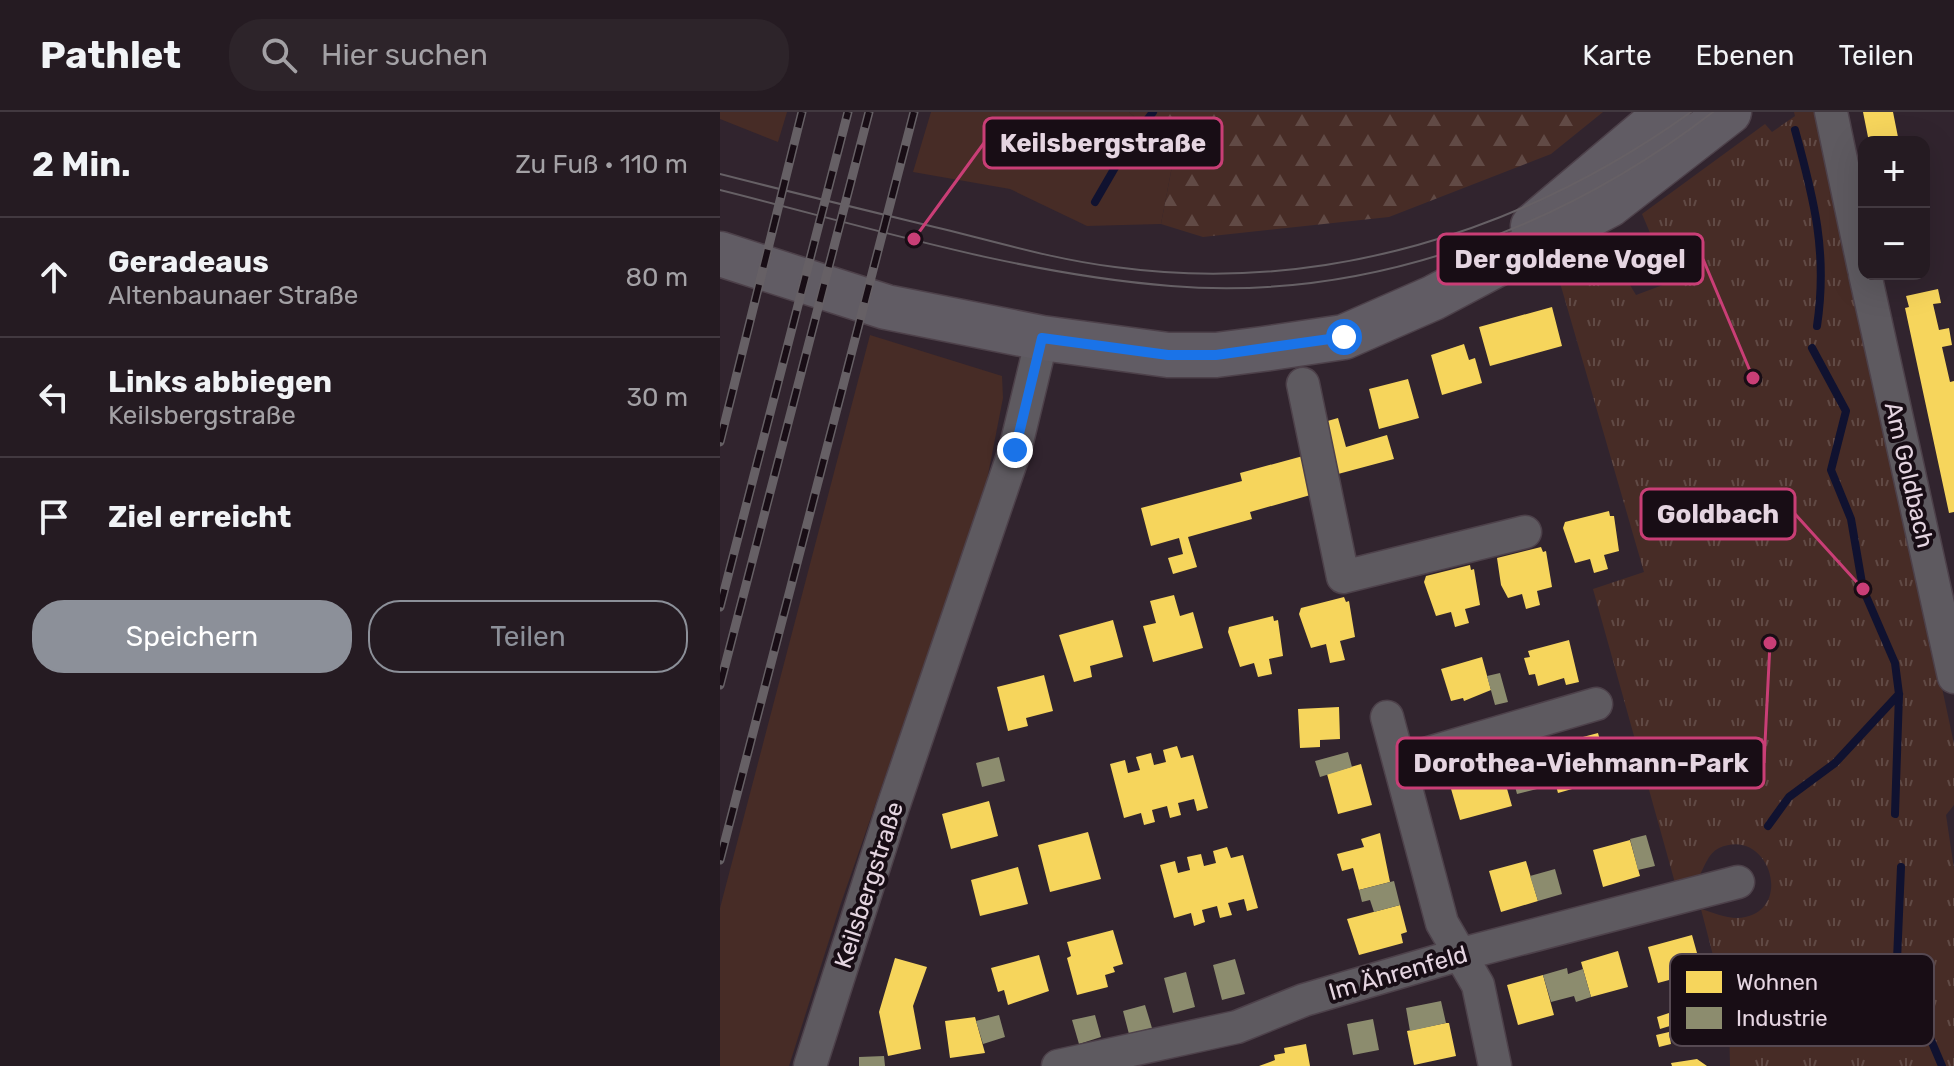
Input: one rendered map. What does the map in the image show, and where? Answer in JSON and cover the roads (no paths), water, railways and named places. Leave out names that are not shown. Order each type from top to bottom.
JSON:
[{"type":"main road","points":[[1480,272],[1668,112]]},
{"type":"main road","points":[[731,264],[886,307],[1042,338],[1168,355],[1216,355],[1344,337],[1433,298],[1609,205],[1729,112]]},
{"type":"street","name":"Am Goldbach","points":[[1831,112],[1858,243]]},
{"type":"street","name":"Am Goldbach","points":[[1866,280],[1954,677]]},
{"type":"street","name":"Keilsbergstraße","points":[[810,1066],[893,807],[1011,465],[1042,338]]},
{"type":"street","points":[[1303,384],[1343,577],[1525,532]]},
{"type":"street","points":[[1401,761],[1596,704]]},
{"type":"street","points":[[1387,717],[1442,923],[1478,985],[1495,1066]]},
{"type":"street","name":"Im Ährenfeld","points":[[1058,1066],[1237,1027],[1304,1000],[1458,955],[1738,882]]},
{"type":"waterway","points":[[1095,202],[1128,145],[1153,112]]},
{"type":"waterway","points":[[1795,130],[1808,179],[1820,250],[1817,326]]},
{"type":"waterway","points":[[1812,348],[1846,411],[1831,470],[1851,519],[1863,589],[1895,663],[1899,694],[1895,814]]},
{"type":"waterway","points":[[1768,826],[1789,797],[1835,763],[1899,694]]},
{"type":"waterway","points":[[1897,954],[1901,867]]},
{"type":"waterway","points":[[1934,1046],[1942,1066]]},
{"type":"tram line","points":[[720,174],[1093,264],[1192,273],[1268,271],[1344,262],[1418,245],[1490,221],[1560,191],[1627,154],[1691,112]]},
{"type":"tram line","points":[[720,190],[944,247],[1057,271],[1171,286],[1244,288],[1316,282],[1388,269],[1458,249],[1526,223],[1591,191],[1654,154],[1713,112]]},
{"type":"railway","points":[[720,442],[802,112]]},
{"type":"railway","points":[[720,607],[848,112]]},
{"type":"railway","points":[[720,685],[869,112]]},
{"type":"railway","points":[[720,860],[914,112]]},
{"type":"place","name":"Keilsbergstraße","points":[[914,239]]},
{"type":"place","name":"Der goldene Vogel","points":[[1753,378]]},
{"type":"place","name":"Goldbach","points":[[1863,589]]},
{"type":"place","name":"Dorothea-Viehmann-Park","points":[[1770,643]]}]
